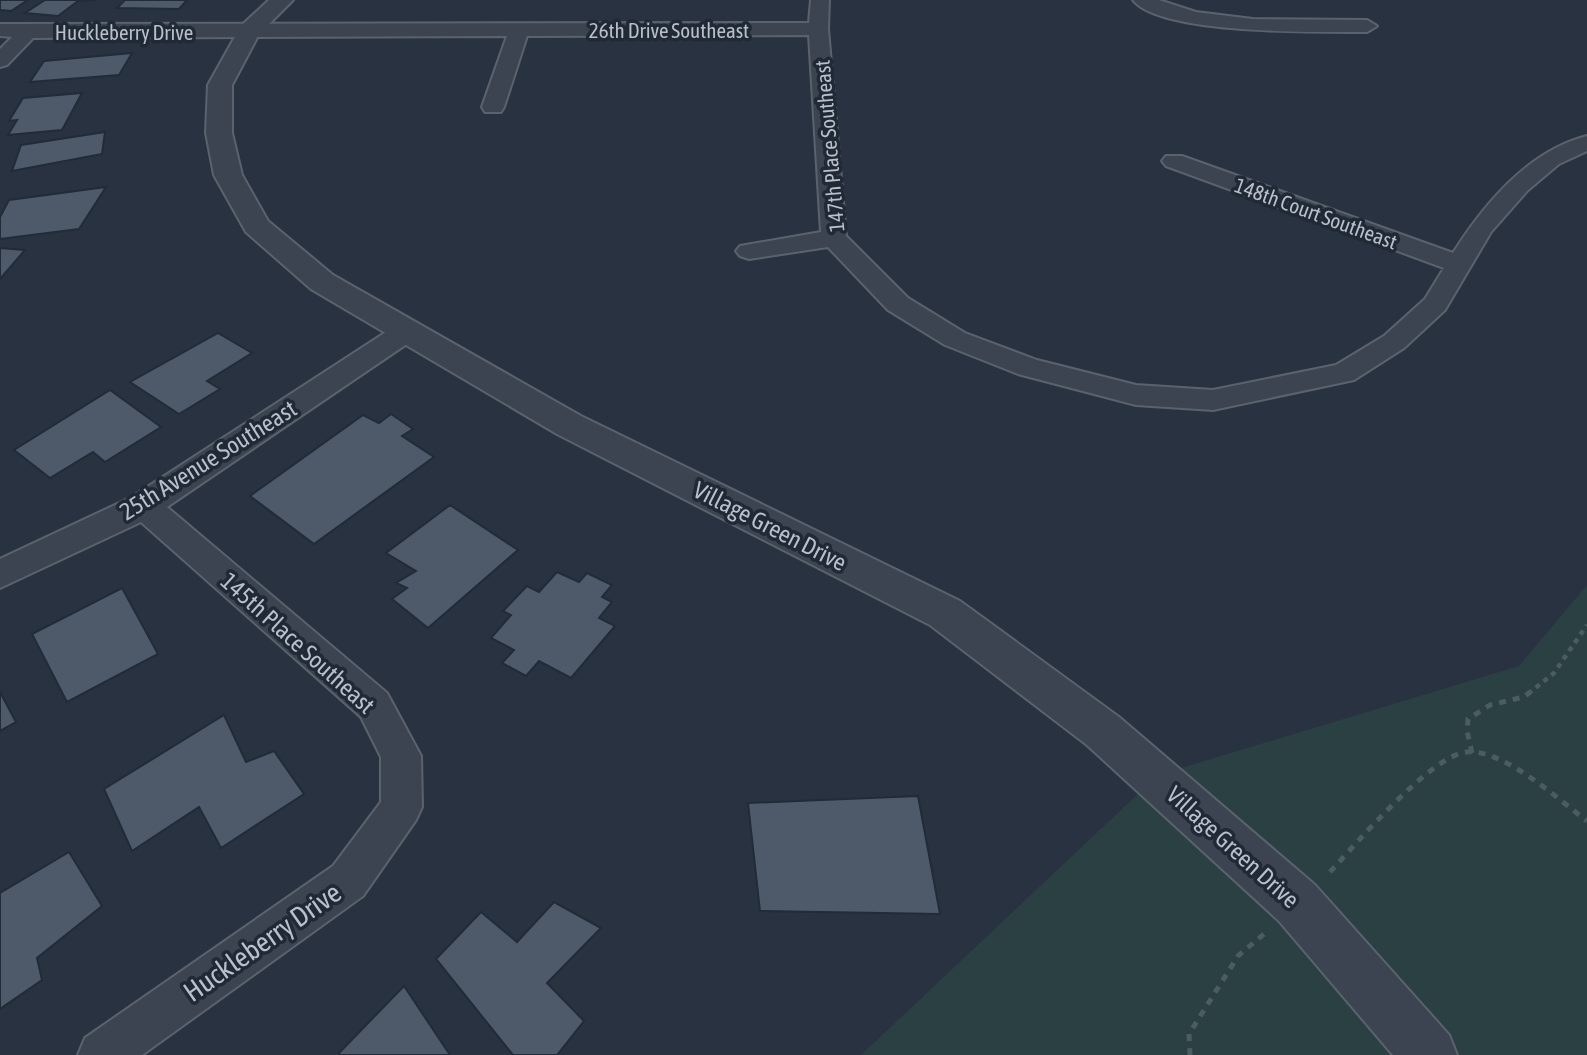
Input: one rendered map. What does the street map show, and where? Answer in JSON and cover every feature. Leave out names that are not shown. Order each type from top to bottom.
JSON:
[{"type":"street","name":"Village Green Drive","points":[[282,0],[249,31],[219,85],[219,133],[228,175],[256,226],[322,282],[569,425],[945,613],[1103,731],[1297,903],[1429,1055]]},
{"type":"street","name":"147th Place Southeast","points":[[820,0],[818,29],[834,238],[898,304],[955,340],[1028,367],[1136,395],[1213,400],[1345,373],[1394,342],[1435,304],[1481,228],[1519,186],[1550,159],[1587,143]]},
{"type":"street","points":[[1142,0],[1198,17],[1260,25],[1367,26]]},
{"type":"street","name":"26th Drive Southeast","points":[[249,31],[818,29]]},
{"type":"street","name":"Huckleberry Drive","points":[[0,30],[249,31]]},
{"type":"street","points":[[493,107],[519,31]]},
{"type":"street","points":[[0,61],[28,32]]},
{"type":"street","name":"148th Court Southeast","points":[[1174,161],[1458,264]]},
{"type":"street","points":[[749,251],[834,238]]},
{"type":"street","name":"25th Avenue Southeast","points":[[0,573],[144,506],[407,331]]},
{"type":"street","name":"145th Place Southeast","points":[[144,506],[374,705],[401,755],[402,807]]},
{"type":"street","name":"Huckleberry Drive","points":[[102,1055],[348,881],[402,807]]},
{"type":"path","points":[[1472,753],[1467,731],[1468,719],[1490,705],[1524,697],[1554,673],[1587,625]]},
{"type":"path","points":[[1190,1055],[1189,1034],[1238,956],[1297,903],[1427,772],[1465,752],[1492,757],[1535,783],[1587,821]]},
{"type":"green space","points":[[1587,585],[1587,1055],[861,1055],[1158,775],[1519,666]]},
{"type":"building","points":[[0,0],[28,0],[11,11],[0,10]]},
{"type":"building","points":[[45,0],[96,0],[78,1],[58,16],[25,13]]},
{"type":"building","points":[[125,0],[187,0],[179,9],[117,8]]},
{"type":"building","points":[[132,53],[119,75],[30,82],[44,61]]},
{"type":"building","points":[[82,93],[62,130],[8,135],[17,120],[9,121],[23,98]]},
{"type":"building","points":[[105,132],[102,154],[12,171],[21,145]]},
{"type":"building","points":[[106,187],[79,229],[0,239],[0,217],[9,200]]},
{"type":"building","points":[[0,248],[25,250],[0,279]]},
{"type":"building","points":[[218,333],[252,353],[207,381],[220,389],[179,414],[130,382]]},
{"type":"building","points":[[110,390],[161,427],[105,462],[93,452],[50,478],[14,450]]},
{"type":"building","points":[[391,414],[413,429],[402,436],[434,457],[314,544],[250,496],[363,415],[379,423]]},
{"type":"building","points":[[450,505],[518,550],[428,628],[392,599],[407,588],[396,583],[416,571],[386,553]]},
{"type":"building","points":[[557,572],[579,582],[587,573],[612,585],[602,597],[612,602],[599,618],[615,626],[571,678],[539,661],[526,676],[502,663],[514,650],[491,638],[511,615],[503,611],[527,586],[539,592]]},
{"type":"building","points":[[122,588],[158,654],[67,702],[32,634]]},
{"type":"building","points":[[0,692],[16,722],[0,731]]},
{"type":"building","points":[[224,715],[246,762],[274,751],[304,794],[221,848],[199,807],[132,851],[104,789]]},
{"type":"building","points":[[918,796],[940,914],[760,911],[748,803]]},
{"type":"building","points":[[69,852],[102,906],[37,958],[42,980],[0,1009],[0,893]]},
{"type":"building","points":[[554,902],[601,928],[547,983],[584,1021],[557,1055],[513,1055],[436,959],[481,912],[517,942]]},
{"type":"building","points":[[404,986],[450,1055],[340,1055],[339,1053]]}]
